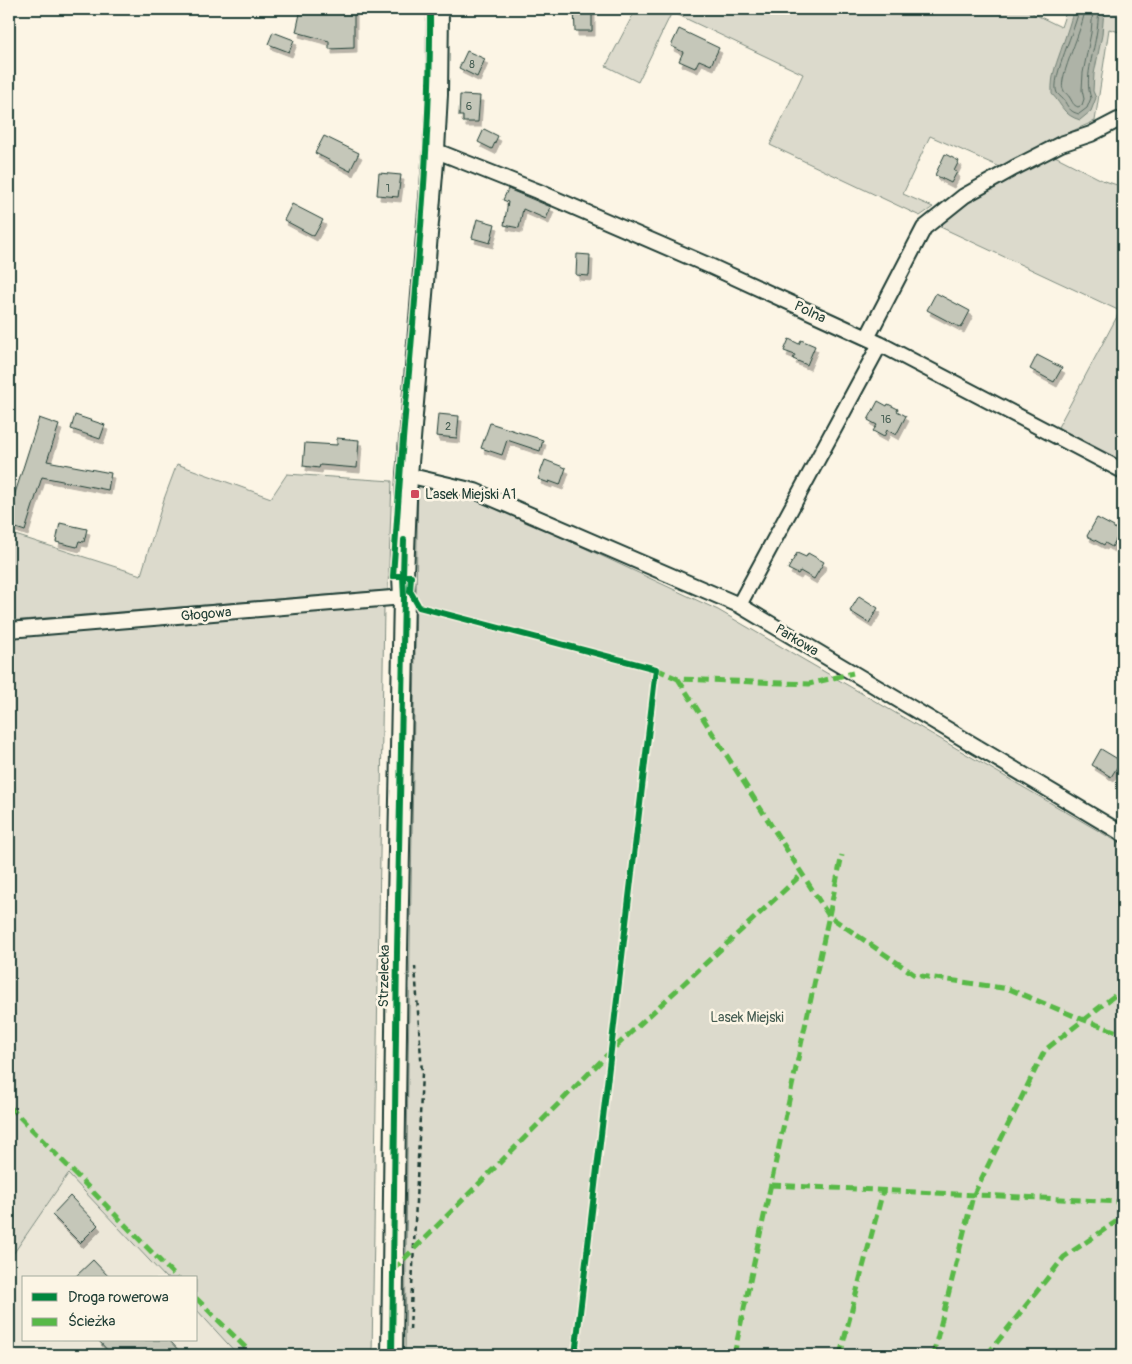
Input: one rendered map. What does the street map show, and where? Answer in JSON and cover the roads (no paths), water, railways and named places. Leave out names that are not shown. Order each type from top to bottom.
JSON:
[{"type":"street","name":"Strzelecka","points":[[392,1355],[403,576],[407,475],[434,150],[438,9]]},
{"type":"street","points":[[1118,120],[1091,134],[1061,144],[1014,168],[964,196],[924,228],[867,338],[1123,471]]},
{"type":"street","name":"Polna","points":[[434,150],[545,194],[710,266],[867,338]]},
{"type":"street","points":[[739,605],[880,344]]},
{"type":"street","name":"Parkowa","points":[[407,475],[474,491],[739,605],[1123,834]]},
{"type":"street","name":"Głogowa","points":[[9,630],[404,597]]},
{"type":"water","points":[[1074,9],[1104,9],[1102,35],[1094,74],[1093,91],[1096,98],[1091,111],[1080,120],[1070,116],[1052,94],[1052,80],[1055,68]]},
{"type":"place","name":"Lasek Miejski A1","points":[[415,494]]},
{"type":"park label","name":"Lasek Miejski","points":[[747,1017]]}]
